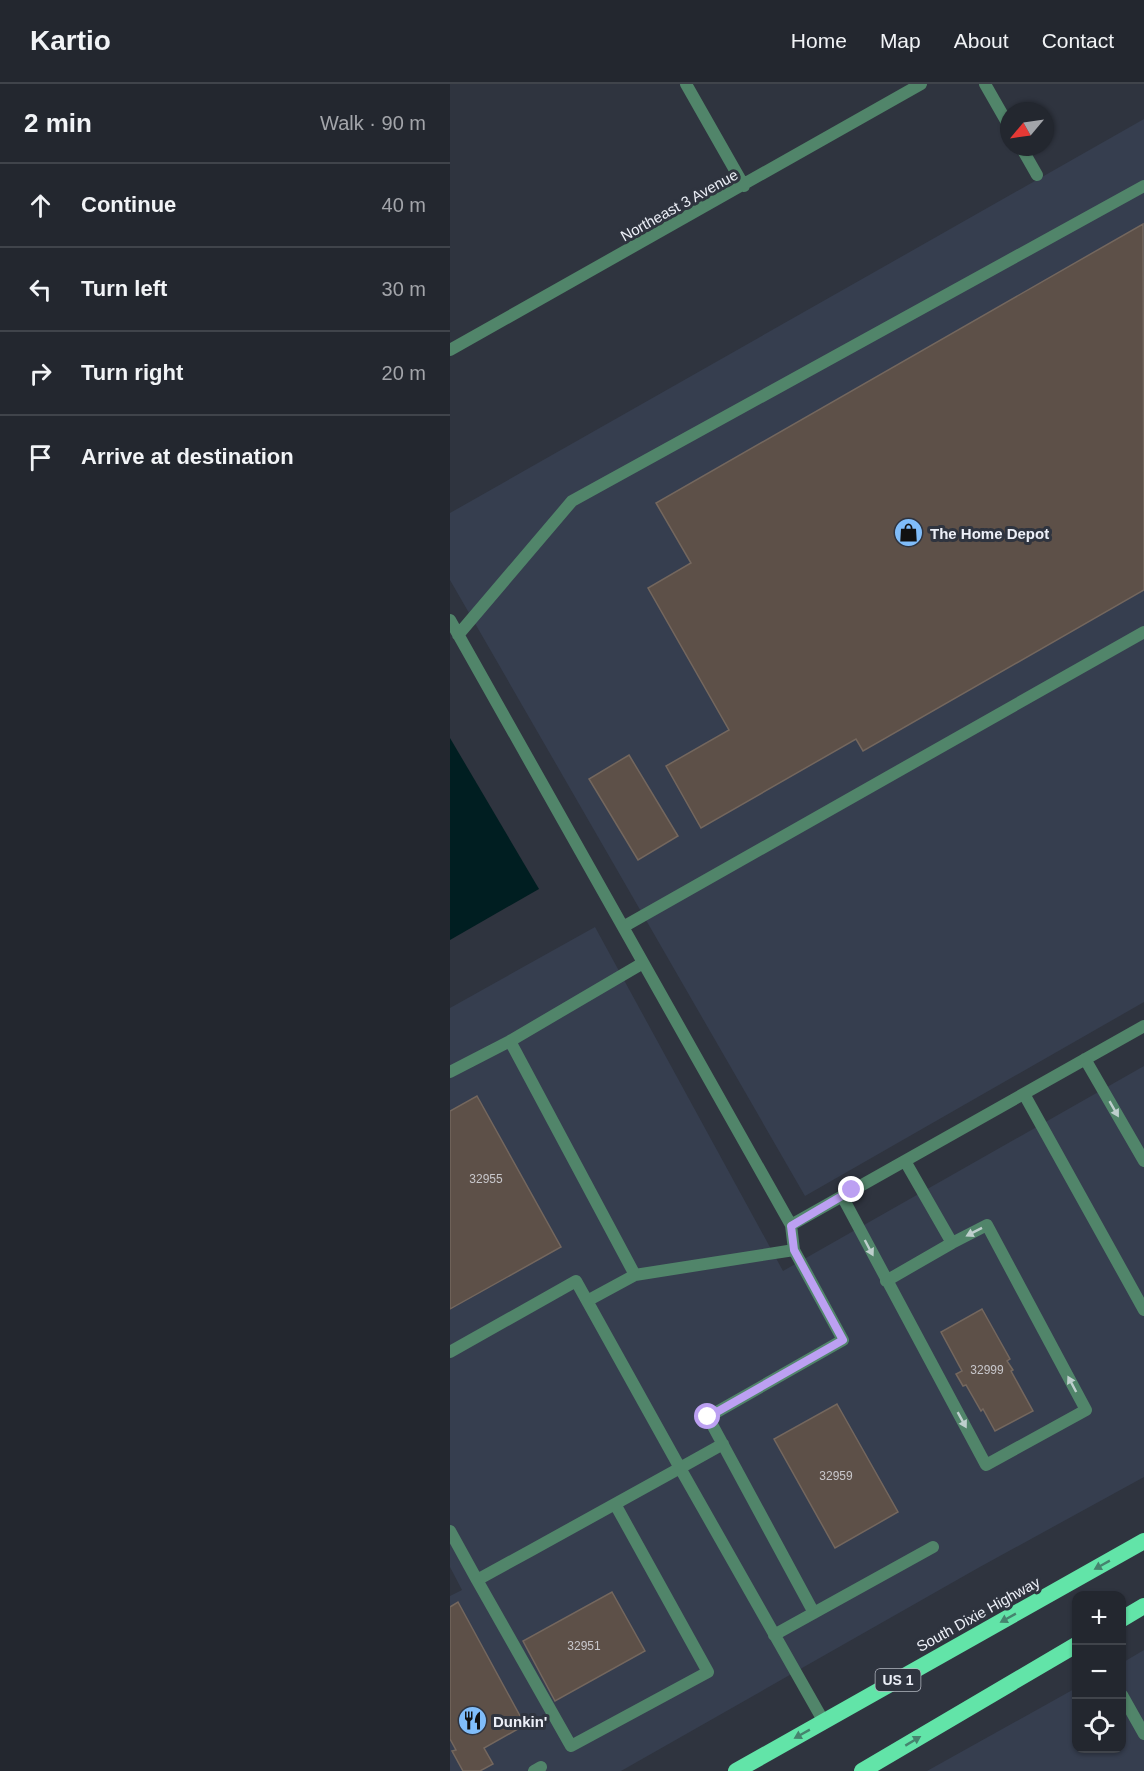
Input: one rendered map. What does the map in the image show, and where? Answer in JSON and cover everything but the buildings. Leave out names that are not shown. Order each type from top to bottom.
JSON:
[{"type":"highway","name":"South Dixie Highway","points":[[736,1771],[1144,1541]]},
{"type":"highway","points":[[1126,1617],[1144,1606]]},
{"type":"highway","points":[[862,1771],[1072,1648]]},
{"type":"street","points":[[686,84],[744,186]]},
{"type":"street","name":"Northeast 3 Avenue","points":[[450,350],[921,84]]},
{"type":"street","points":[[985,84],[1000,110]]},
{"type":"street","points":[[1026,156],[1037,175]]},
{"type":"street","points":[[458,635],[572,501],[1144,186]]},
{"type":"street","points":[[450,620],[791,1226],[794,1250],[843,1340],[708,1417],[814,1613]]},
{"type":"street","points":[[623,927],[1144,632]]},
{"type":"street","points":[[450,1072],[510,1041],[643,963]]},
{"type":"street","points":[[791,1226],[1144,1026]]},
{"type":"street","points":[[510,1041],[635,1275]]},
{"type":"street","points":[[1085,1059],[1140,1145],[1144,1161]]},
{"type":"street","points":[[1024,1094],[1144,1310]]},
{"type":"street","points":[[905,1161],[952,1243]]},
{"type":"street","points":[[842,1196],[886,1281],[986,1465],[1086,1410],[987,1225],[886,1281]]},
{"type":"street","points":[[587,1301],[635,1275],[794,1250]]},
{"type":"street","points":[[450,1352],[576,1281],[824,1722]]},
{"type":"street","points":[[477,1580],[723,1444]]},
{"type":"street","points":[[450,1531],[571,1746],[708,1672],[615,1504]]},
{"type":"street","points":[[774,1635],[933,1546]]},
{"type":"street","points":[[1124,1699],[1144,1734]]},
{"type":"shaded area","points":[[1144,119],[1144,1002],[805,1196],[450,580],[450,513]]},
{"type":"shaded area","points":[[450,738],[539,889],[450,940]]},
{"type":"shaded area","points":[[595,927],[783,1271],[1144,1066],[1144,1477],[978,1568],[621,1771],[450,1771],[450,1596],[462,1590],[450,1567],[450,1008]]},
{"type":"shaded area","points":[[1144,1650],[1144,1771],[927,1771],[1072,1690],[1072,1753],[1126,1753],[1126,1661]]},
{"type":"place","name":"The Home Depot","points":[[909,533]]},
{"type":"place","name":"Dunkin'","points":[[472,1721]]},
{"type":"route","points":[[708,1417],[843,1340],[794,1250],[791,1226],[852,1190]]}]
